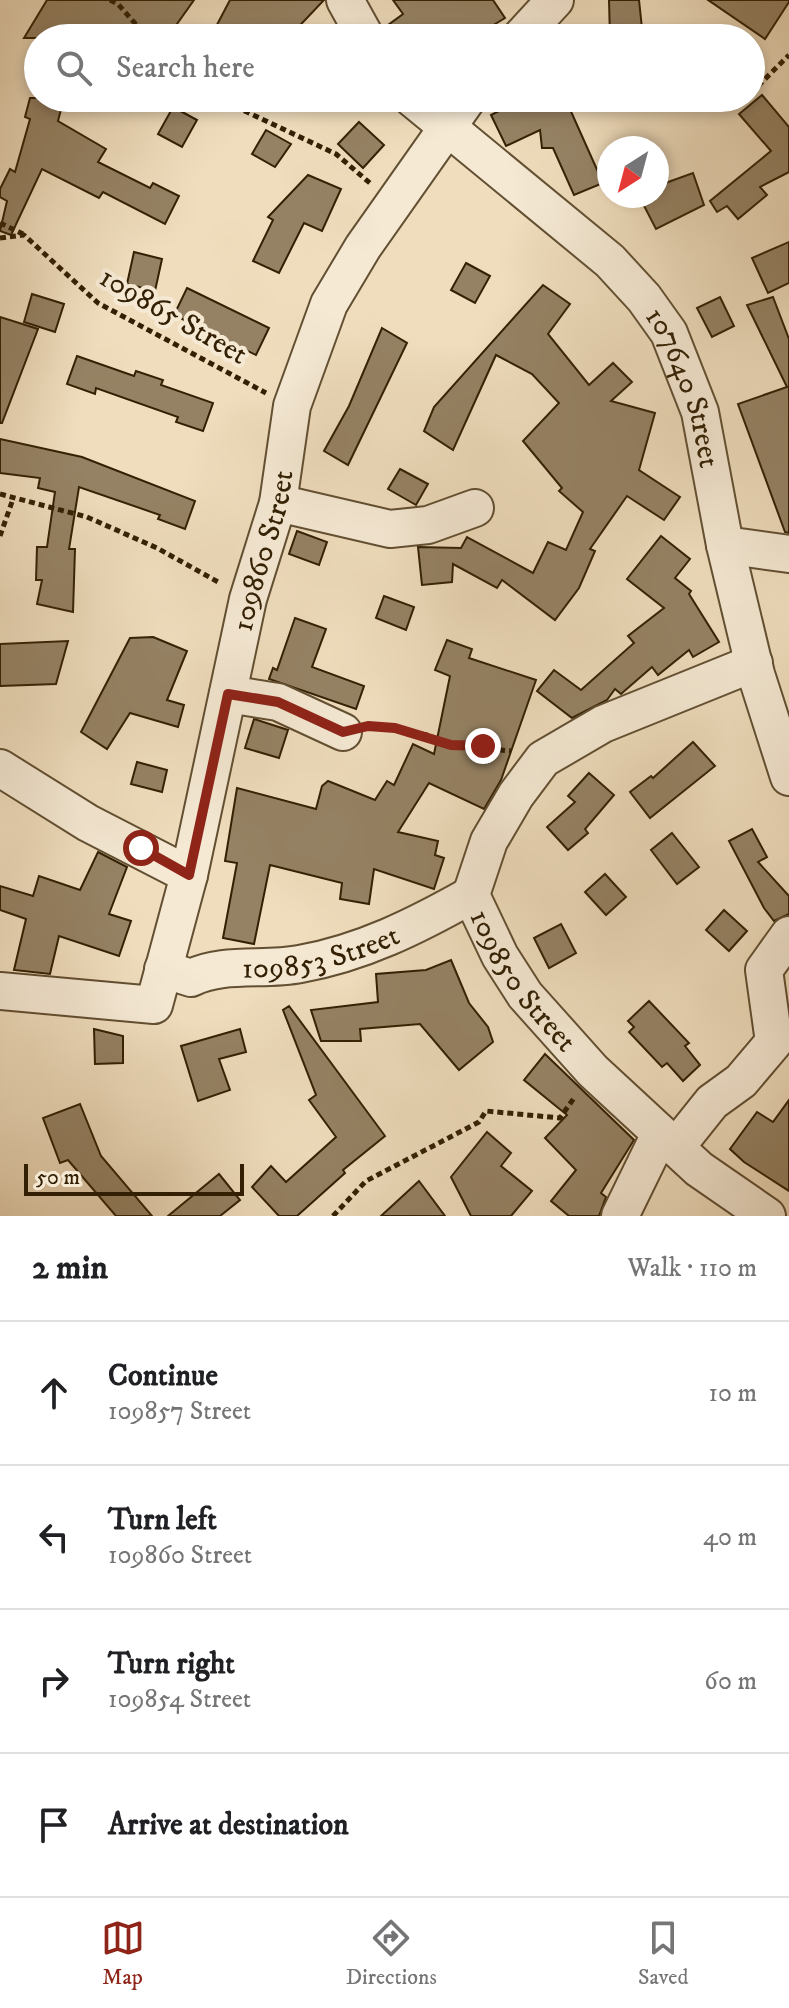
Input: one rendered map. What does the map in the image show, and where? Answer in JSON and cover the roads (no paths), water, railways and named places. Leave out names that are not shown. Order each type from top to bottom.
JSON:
[{"type":"street","points":[[345,0],[358,24]]},
{"type":"street","points":[[533,24],[555,0]]},
{"type":"street","name":"107640 Street","points":[[428,112],[610,261],[644,298],[669,333],[700,412],[725,545],[754,663],[789,777]]},
{"type":"street","name":"109860 Street","points":[[0,991],[154,1005],[189,875],[248,599],[278,503],[292,406],[329,304],[392,203],[457,112]]},
{"type":"street","points":[[278,503],[390,529],[428,525],[475,508]]},
{"type":"street","points":[[725,545],[789,554]]},
{"type":"street","name":"109850 Street","points":[[754,663],[603,724],[543,759],[489,841],[471,895],[500,956],[525,995],[593,1071],[720,1185],[767,1216]]},
{"type":"street","points":[[228,694],[278,702],[343,732]]},
{"type":"street","points":[[0,768],[88,823],[189,875]]},
{"type":"street","name":"109853 Street","points":[[163,969],[191,978],[208,969],[265,969],[351,953],[383,941],[471,895]]},
{"type":"street","points":[[620,1216],[668,1141],[741,1081],[774,1042],[764,970],[789,935]]}]
